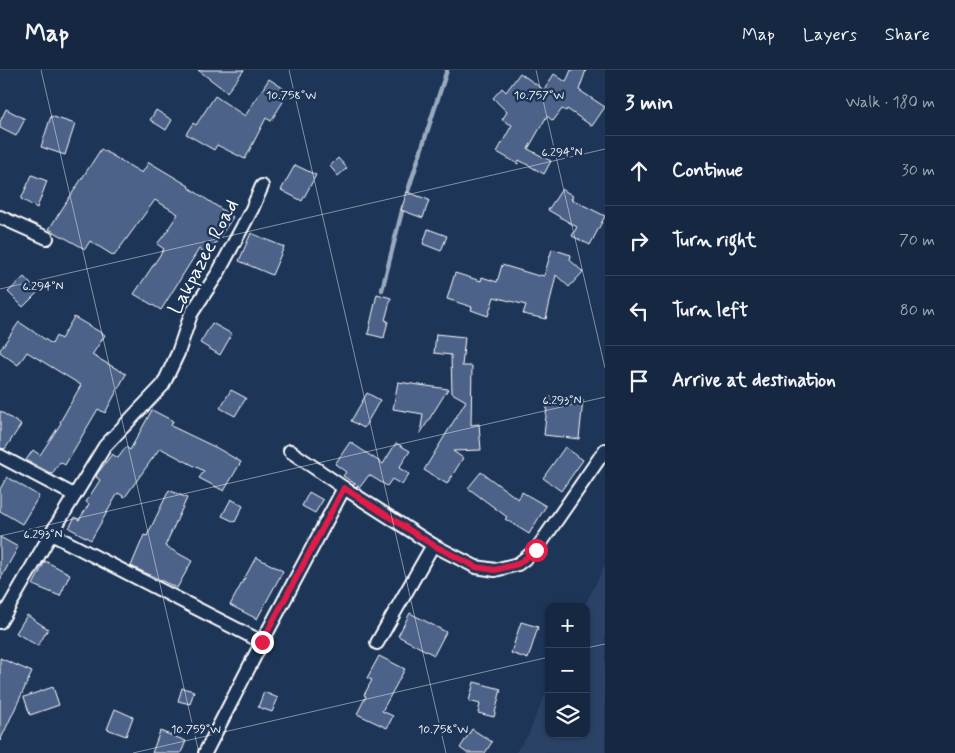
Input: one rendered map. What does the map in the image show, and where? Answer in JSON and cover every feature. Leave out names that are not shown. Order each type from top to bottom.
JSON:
[{"type":"street","name":"Lakpazee Road","points":[[0,622],[74,495],[105,446],[163,385],[178,353],[191,314],[218,274],[262,186]]},
{"type":"street","points":[[0,217],[47,238]]},
{"type":"street","points":[[290,451],[433,545],[476,567],[495,570],[518,564],[536,550],[605,450]]},
{"type":"street","points":[[0,456],[74,495]]},
{"type":"street","points":[[205,753],[344,488]]},
{"type":"street","points":[[51,534],[262,642]]},
{"type":"street","points":[[377,643],[433,545]]},
{"type":"shaded area","points":[[605,565],[605,753],[515,753],[528,735],[545,695],[545,738],[590,738],[590,603],[586,603]]},
{"type":"building","points":[[198,70],[244,70],[227,92]]},
{"type":"building","points":[[571,70],[586,70],[579,90],[605,107],[592,126],[567,109],[566,111],[562,109],[553,121],[547,116],[528,149],[551,161],[544,174],[519,160],[518,164],[497,152],[512,125],[502,120],[507,112],[493,98],[502,88],[506,92],[520,73],[544,90],[554,74],[566,82]]},
{"type":"building","points":[[269,79],[289,92],[271,121],[266,118],[245,159],[217,145],[214,150],[186,134],[193,123],[196,125],[215,96],[245,116]]},
{"type":"building","points":[[6,109],[25,119],[16,136],[0,128],[0,122]]},
{"type":"building","points":[[156,110],[172,120],[166,130],[150,120]]},
{"type":"building","points":[[51,116],[75,124],[65,155],[41,147]]},
{"type":"building","points":[[101,149],[142,173],[149,162],[189,186],[233,217],[208,255],[199,249],[161,310],[134,294],[164,249],[157,244],[178,214],[155,200],[114,256],[90,241],[85,249],[49,229]]},
{"type":"building","points":[[338,158],[347,168],[338,176],[330,166]]},
{"type":"building","points":[[295,165],[316,175],[302,201],[281,190]]},
{"type":"building","points":[[32,175],[47,181],[37,208],[21,199]]},
{"type":"building","points":[[562,189],[573,196],[571,199],[605,216],[590,245],[572,236],[577,227],[548,210]]},
{"type":"building","points":[[407,192],[429,200],[423,218],[401,210]]},
{"type":"building","points":[[428,229],[447,236],[441,251],[423,244]]},
{"type":"building","points":[[251,233],[284,247],[272,275],[239,261]]},
{"type":"building","points":[[552,249],[571,255],[570,260],[583,272],[569,287],[556,275],[546,319],[523,314],[526,305],[494,297],[488,316],[471,310],[472,307],[447,299],[455,273],[481,281],[482,277],[497,282],[502,265],[544,276]]},
{"type":"building","points":[[24,277],[38,292],[23,307],[8,292]]},
{"type":"building","points":[[377,294],[391,298],[385,320],[388,321],[384,338],[368,334]]},
{"type":"building","points":[[74,317],[105,335],[92,355],[126,374],[105,413],[98,409],[65,465],[60,462],[52,474],[26,460],[33,450],[40,455],[61,423],[81,385],[27,352],[18,365],[0,352],[0,350],[19,322],[52,344],[56,336],[61,339]]},
{"type":"building","points":[[212,323],[232,334],[220,355],[200,343]]},
{"type":"building","points":[[436,334],[465,337],[462,366],[472,366],[471,425],[479,424],[481,450],[453,451],[463,458],[447,484],[424,470],[466,401],[452,393],[451,355],[434,353]]},
{"type":"building","points":[[398,382],[448,389],[420,434],[423,414],[393,409]]},
{"type":"building","points":[[231,390],[246,398],[235,416],[220,408]]},
{"type":"building","points":[[367,393],[380,400],[364,428],[351,421]]},
{"type":"building","points":[[548,397],[583,400],[579,439],[544,435]]},
{"type":"building","points":[[152,410],[173,421],[171,426],[241,462],[224,491],[199,478],[204,471],[160,448],[125,497],[118,493],[91,540],[69,528],[75,517],[79,520],[89,504],[86,502],[100,480],[96,477],[97,474],[112,454],[118,458],[126,447],[130,450]]},
{"type":"building","points":[[0,411],[21,425],[5,449],[0,448]]},
{"type":"building","points":[[350,442],[383,464],[396,443],[410,451],[399,468],[409,474],[402,485],[392,479],[387,486],[369,475],[360,487],[343,476],[346,472],[335,464]]},
{"type":"building","points":[[565,447],[583,460],[561,491],[543,478]]},
{"type":"building","points":[[481,472],[518,499],[522,492],[546,506],[529,534],[505,519],[507,517],[468,488]]},
{"type":"building","points":[[7,477],[39,496],[22,524],[0,511],[0,489]]},
{"type":"building","points":[[169,490],[187,498],[165,546],[192,561],[177,588],[131,566],[144,535],[147,536]]},
{"type":"building","points":[[309,492],[323,500],[315,513],[302,506]]},
{"type":"building","points":[[231,499],[243,506],[235,522],[222,516]]},
{"type":"building","points":[[0,537],[18,547],[0,580]]},
{"type":"building","points":[[256,557],[283,571],[257,619],[230,605]]},
{"type":"building","points":[[45,561],[70,574],[60,596],[33,585]]},
{"type":"building","points":[[410,613],[446,632],[434,655],[398,636]]},
{"type":"building","points":[[27,615],[48,629],[38,646],[16,633]]},
{"type":"building","points":[[521,622],[538,627],[528,659],[511,653]]},
{"type":"building","points":[[379,656],[405,669],[382,711],[393,716],[387,728],[357,714],[372,680],[367,678]]},
{"type":"building","points":[[0,658],[32,672],[0,741]]},
{"type":"building","points":[[474,682],[501,689],[494,717],[478,713],[480,704],[469,701]]},
{"type":"building","points":[[53,687],[59,705],[30,715],[24,697]]},
{"type":"building","points":[[182,688],[194,691],[190,704],[178,701]]},
{"type":"building","points":[[264,692],[278,698],[272,712],[258,707]]},
{"type":"building","points":[[115,709],[133,717],[126,736],[107,729]]},
{"type":"building","points":[[472,729],[492,742],[485,753],[467,753],[460,748]]},
{"type":"building","points":[[160,731],[186,741],[181,753],[152,753]]},
{"type":"waterway","points":[[406,197],[447,70]]},
{"type":"waterway","points":[[382,290],[403,207]]},
{"type":"route","points":[[262,642],[344,488],[433,545],[476,567],[495,570],[518,564],[536,550]]}]
